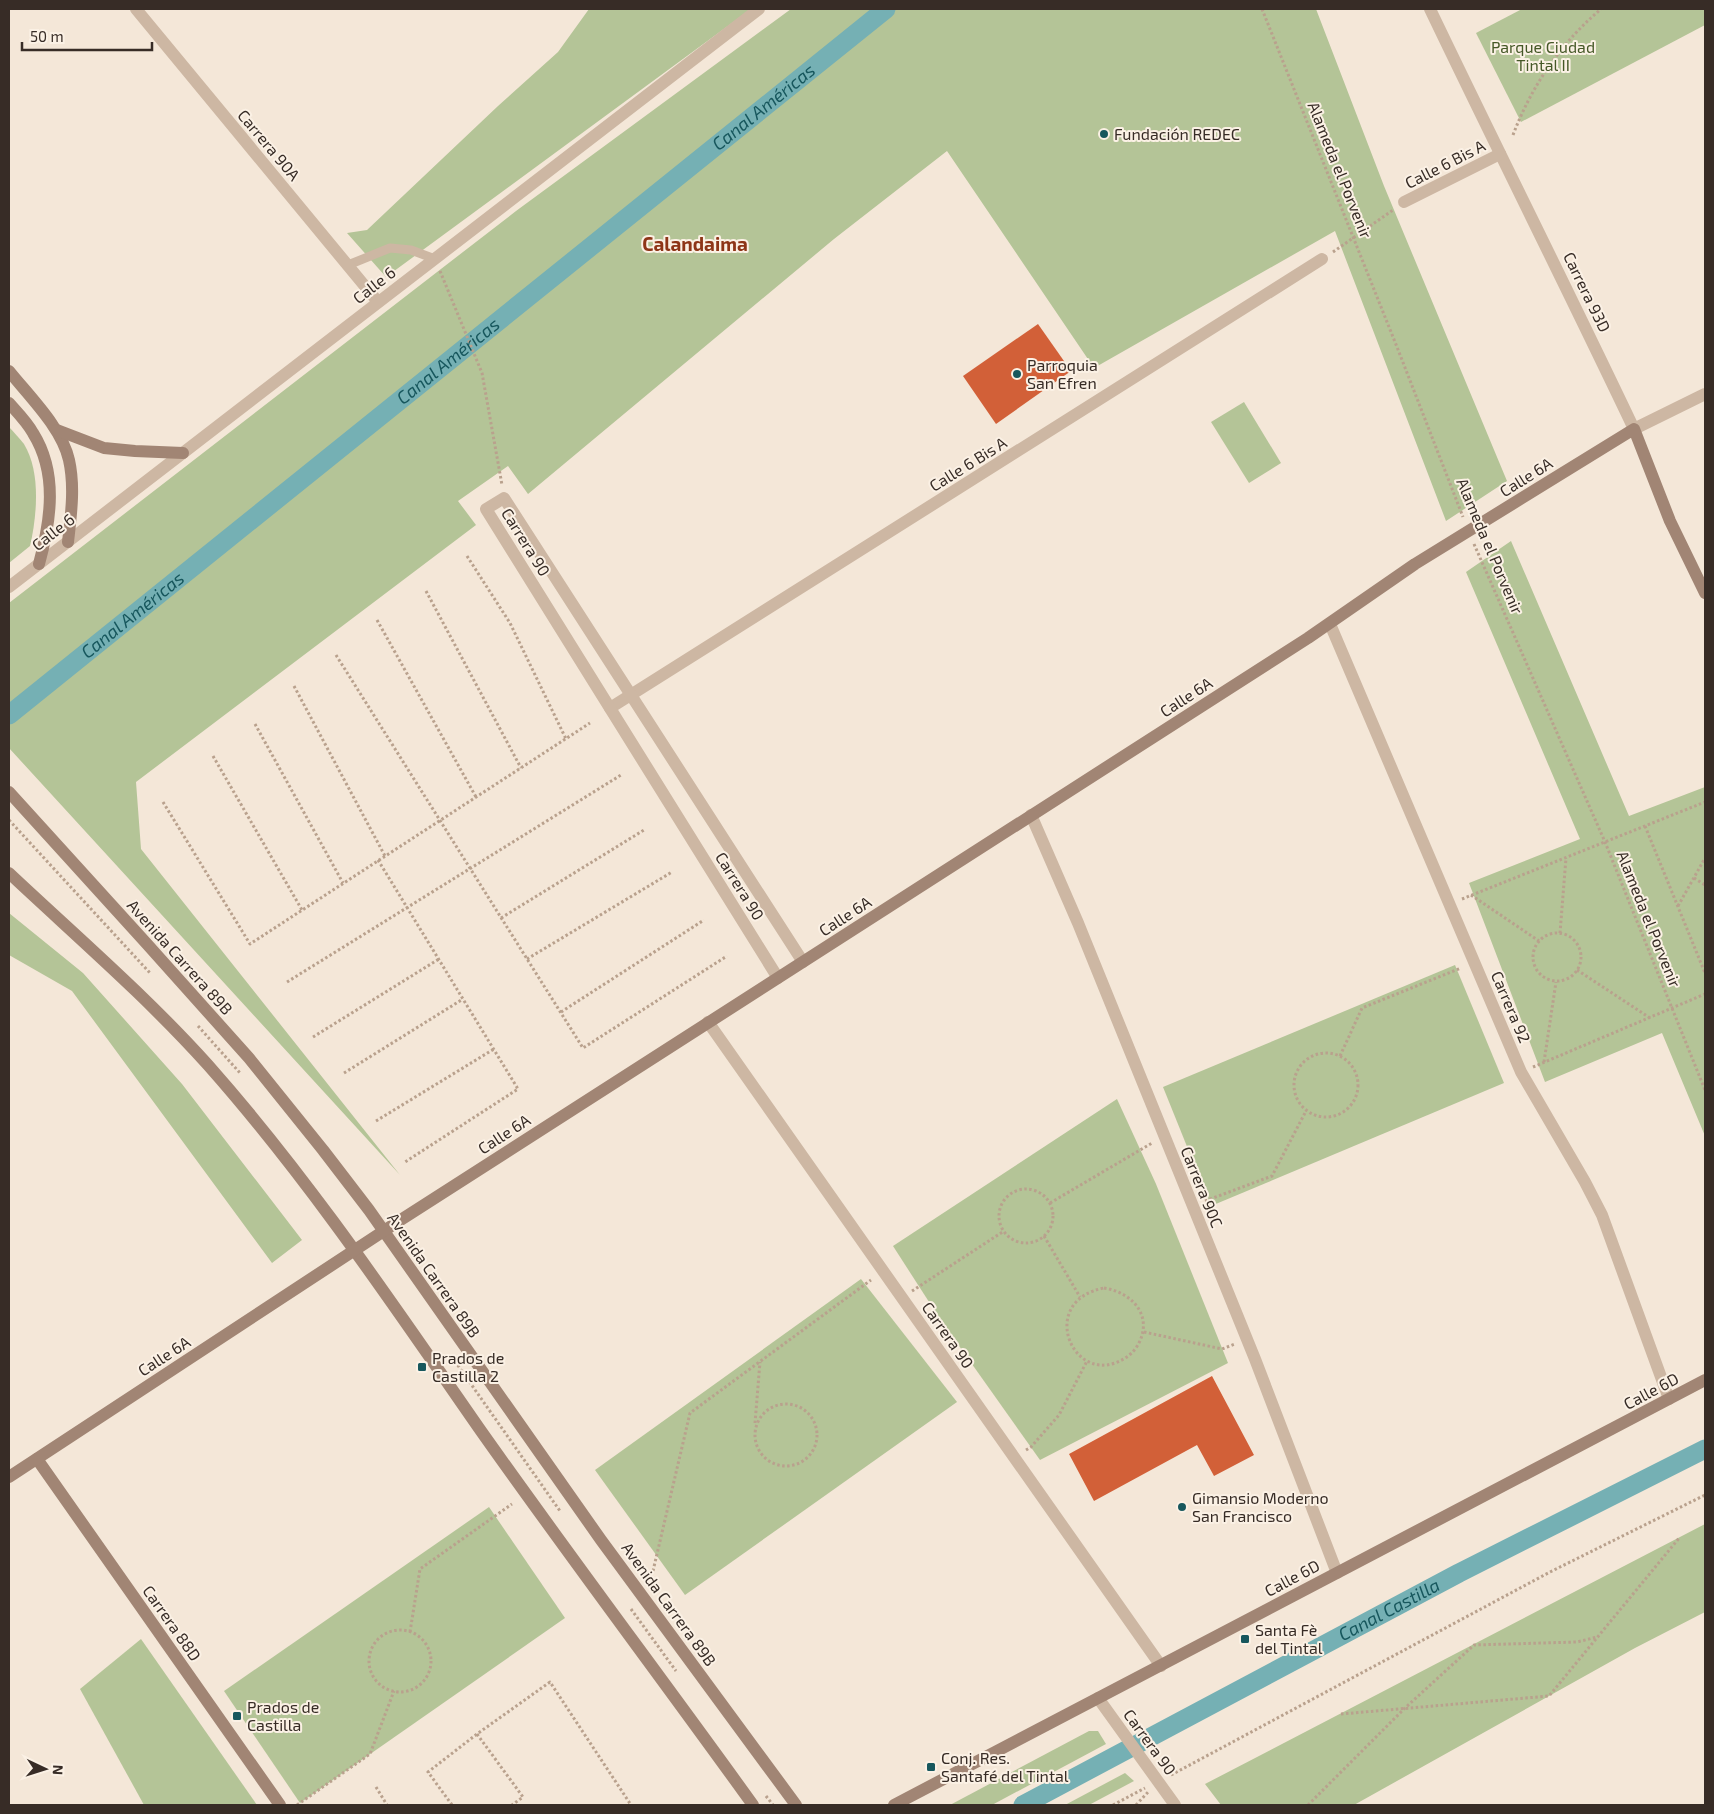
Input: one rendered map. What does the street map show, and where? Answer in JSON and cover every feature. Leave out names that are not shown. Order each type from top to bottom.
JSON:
[{"type":"street","name":"Carrera 90A","points":[[136,9],[378,302]]},
{"type":"street","name":"Calle 6","points":[[9,587],[759,9]]},
{"type":"street","name":"Carrera 93D","points":[[1430,9],[1634,429],[1670,521],[1705,593]]},
{"type":"street","name":"Calle 6 Bis A","points":[[1404,202],[1500,154]]},
{"type":"street","name":"Calle 6 Bis A","points":[[610,708],[1322,259]]},
{"type":"street","points":[[9,371],[57,430],[69,458],[72,481],[72,512],[68,542]]},
{"type":"street","name":"Calle 6A","points":[[9,1477],[353,1250],[1330,624],[1415,564],[1634,429],[1705,394]]},
{"type":"street","points":[[9,403],[33,431],[49,472],[50,518],[39,564]]},
{"type":"street","points":[[57,430],[104,448],[135,452],[183,453]]},
{"type":"street","name":"Carrera 90","points":[[778,978],[486,509],[504,498],[803,962]]},
{"type":"street","name":"Carrera 92","points":[[1330,624],[1521,1072],[1602,1214],[1669,1399]]},
{"type":"street","name":"Avenida Carrera 89B","points":[[9,792],[249,1058],[328,1157],[383,1231],[601,1540],[796,1805]]},
{"type":"street","name":"Carrera 90C","points":[[1031,815],[1078,923],[1247,1339],[1337,1573]]},
{"type":"street","points":[[9,873],[132,986],[207,1064],[287,1160],[496,1452],[753,1805]]},
{"type":"street","name":"Carrera 90","points":[[708,1022],[1161,1666]]},
{"type":"street","name":"Calle 6D","points":[[894,1805],[1705,1380]]},
{"type":"street","name":"Carrera 88D","points":[[37,1459],[280,1805]]},
{"type":"street","name":"Carrera 90","points":[[1098,1698],[1175,1805]]},
{"type":"lane","points":[[348,266],[390,248],[411,250],[435,258]]},
{"type":"path","name":"Alameda el Porvenir","points":[[1262,9],[1354,238],[1468,531],[1605,842],[1705,1090]]},
{"type":"path","points":[[1513,135],[1523,108],[1539,80],[1563,46],[1601,9]]},
{"type":"path","points":[[1348,241],[1380,219]]},
{"type":"path","points":[[435,258],[482,373],[504,498]]},
{"type":"path","points":[[467,556],[510,623],[566,738]]},
{"type":"path","points":[[426,591],[521,768]]},
{"type":"path","points":[[377,620],[476,797]]},
{"type":"path","points":[[336,655],[583,1048],[727,956]]},
{"type":"path","points":[[294,686],[385,856]]},
{"type":"path","points":[[163,802],[250,944],[590,723]]},
{"type":"path","points":[[256,724],[343,883]]},
{"type":"path","points":[[213,756],[302,910]]},
{"type":"path","points":[[287,982],[622,776]]},
{"type":"path","points":[[1449,904],[1705,802]]},
{"type":"path","points":[[9,820],[153,976]]},
{"type":"path","points":[[1645,826],[1705,973]]},
{"type":"path","points":[[501,918],[644,830]]},
{"type":"path","points":[[1560,933],[1566,858]]},
{"type":"path","points":[[1678,906],[1705,858]]},
{"type":"path","points":[[378,860],[518,1089],[405,1162]]},
{"type":"path","points":[[527,959],[672,872]]},
{"type":"path","points":[[1694,878],[1705,885]]},
{"type":"path","points":[[1471,895],[1539,941]]},
{"type":"path","points":[[561,1012],[704,920]]},
{"type":"path","points":[[1552,933],[1560,933],[1574,940],[1579,947],[1581,963],[1572,977],[1556,982],[1541,976],[1533,963],[1532,955],[1539,941],[1552,933]]},
{"type":"path","points":[[313,1037],[439,959]]},
{"type":"path","points":[[1340,1056],[1362,1008],[1474,963]]},
{"type":"path","points":[[1577,970],[1650,1018]]},
{"type":"path","points":[[1544,1062],[1556,982]]},
{"type":"path","points":[[1521,1072],[1705,994]]},
{"type":"path","points":[[344,1073],[463,999]]},
{"type":"path","points":[[192,1020],[244,1079]]},
{"type":"path","points":[[376,1121],[494,1049]]},
{"type":"path","points":[[1320,1053],[1340,1056],[1349,1062],[1356,1071],[1358,1082],[1358,1092],[1354,1103],[1346,1111],[1332,1117],[1315,1116],[1306,1111],[1299,1103],[1294,1083],[1296,1072],[1302,1064],[1310,1057],[1320,1053]]},
{"type":"path","points":[[1192,1206],[1272,1176],[1306,1111]]},
{"type":"path","points":[[1050,1203],[1164,1137]]},
{"type":"path","points":[[1029,1189],[1045,1196],[1053,1212],[1053,1221],[1050,1229],[1044,1236],[1036,1241],[1018,1242],[1010,1238],[1004,1231],[1000,1224],[999,1215],[1005,1198],[1012,1192],[1029,1189]]},
{"type":"path","points":[[902,1298],[1004,1231]]},
{"type":"path","points":[[1044,1236],[1080,1297]]},
{"type":"path","points":[[653,1571],[690,1414],[876,1277]]},
{"type":"path","points":[[1104,1288],[1117,1290],[1128,1296],[1137,1306],[1142,1318],[1144,1332],[1132,1353],[1123,1360],[1111,1365],[1099,1365],[1087,1361],[1077,1354],[1070,1343],[1066,1331],[1067,1318],[1072,1306],[1080,1297],[1091,1290],[1104,1288]]},
{"type":"path","points":[[1144,1332],[1222,1349],[1247,1339]]},
{"type":"path","points":[[1014,1457],[1031,1447],[1059,1416],[1087,1361]]},
{"type":"path","points":[[755,1429],[762,1415],[773,1405],[793,1404],[803,1408],[815,1424],[817,1435],[815,1446],[810,1455],[802,1462],[792,1466],[772,1463],[758,1449],[755,1429],[760,1362]]},
{"type":"path","points":[[1113,1805],[1155,1777],[1550,1572],[1705,1495]]},
{"type":"path","points":[[410,1632],[420,1569],[512,1504]]},
{"type":"path","points":[[1341,1714],[1549,1696],[1680,1537]]},
{"type":"path","points":[[400,1630],[410,1632],[426,1644],[430,1654],[430,1664],[428,1674],[422,1682],[409,1690],[394,1691],[384,1688],[376,1682],[371,1673],[369,1663],[374,1643],[386,1634],[400,1630]]},
{"type":"path","points":[[1308,1805],[1474,1644],[1577,1642],[1598,1636]]},
{"type":"path","points":[[452,1805],[428,1772],[550,1682],[631,1805]]},
{"type":"path","points":[[297,1805],[370,1754],[394,1691]]},
{"type":"path","points":[[477,1734],[523,1797],[512,1805]]},
{"type":"path","points":[[376,1787],[387,1805]]},
{"type":"green space","points":[[589,9],[751,9],[386,277],[347,233],[367,230],[558,52]]},
{"type":"green space","points":[[791,9],[1316,9],[1384,186],[1507,481],[1446,521],[1335,231],[1094,368],[947,151],[834,239],[528,494],[508,466],[458,501],[476,525],[136,782],[141,849],[400,1175],[9,748],[9,603],[516,211]]},
{"type":"green space","name":"Parque Ciudad Tintal II","points":[[1522,9],[1705,9],[1705,25],[1521,122],[1476,33]]},
{"type":"green space","points":[[1244,402],[1281,463],[1249,483],[1211,422]]},
{"type":"green space","points":[[9,427],[24,444],[29,455],[35,481],[36,508],[30,546],[9,563]]},
{"type":"green space","points":[[1511,541],[1629,816],[1705,787],[1705,1136],[1662,1033],[1545,1082],[1469,883],[1580,839],[1466,572]]},
{"type":"green space","points":[[9,913],[83,973],[182,1084],[302,1240],[272,1263],[72,991],[9,955]]},
{"type":"green space","points":[[1455,965],[1504,1083],[1211,1206],[1163,1087]]},
{"type":"green space","points":[[1117,1099],[1156,1184],[1228,1363],[1040,1460],[940,1319],[893,1246]]},
{"type":"green space","points":[[861,1279],[957,1402],[685,1595],[595,1470]]},
{"type":"green space","points":[[489,1507],[565,1618],[300,1803],[224,1691]]},
{"type":"green space","points":[[1705,1524],[1705,1612],[1635,1648],[1354,1805],[1221,1805],[1205,1784]]},
{"type":"green space","points":[[141,1639],[257,1805],[144,1805],[80,1689]]},
{"type":"green space","points":[[1089,1731],[1098,1731],[1106,1744],[992,1805],[950,1805]]},
{"type":"green space","points":[[1125,1773],[1134,1781],[1089,1805],[1065,1805]]},
{"type":"building","name":"Parroquia San Efren","points":[[1038,324],[1071,371],[996,424],[963,376]]},
{"type":"building","points":[[1212,1376],[1254,1455],[1214,1476],[1197,1445],[1094,1501],[1069,1454]]},
{"type":"waterway","name":"Canal Américas","points":[[9,715],[886,9]]},
{"type":"waterway","name":"Canal Castilla","points":[[1023,1805],[1459,1573],[1705,1449]]},
{"type":"place","name":"Fundación REDEC","points":[[1104,134]]},
{"type":"place","name":"Parroquia San Efren","points":[[1017,374]]},
{"type":"place","name":"Prados de Castilla 2","points":[[422,1367]]},
{"type":"place","name":"Gimansio Moderno San Francisco","points":[[1182,1507]]},
{"type":"place","name":"Santa Fè del Tintal","points":[[1245,1639]]},
{"type":"place","name":"Prados de Castilla","points":[[237,1716]]},
{"type":"place","name":"Conj. Res. Santafé del Tintal","points":[[931,1767]]},
{"type":"district","name":"Calandaima","points":[[695,244]]}]
